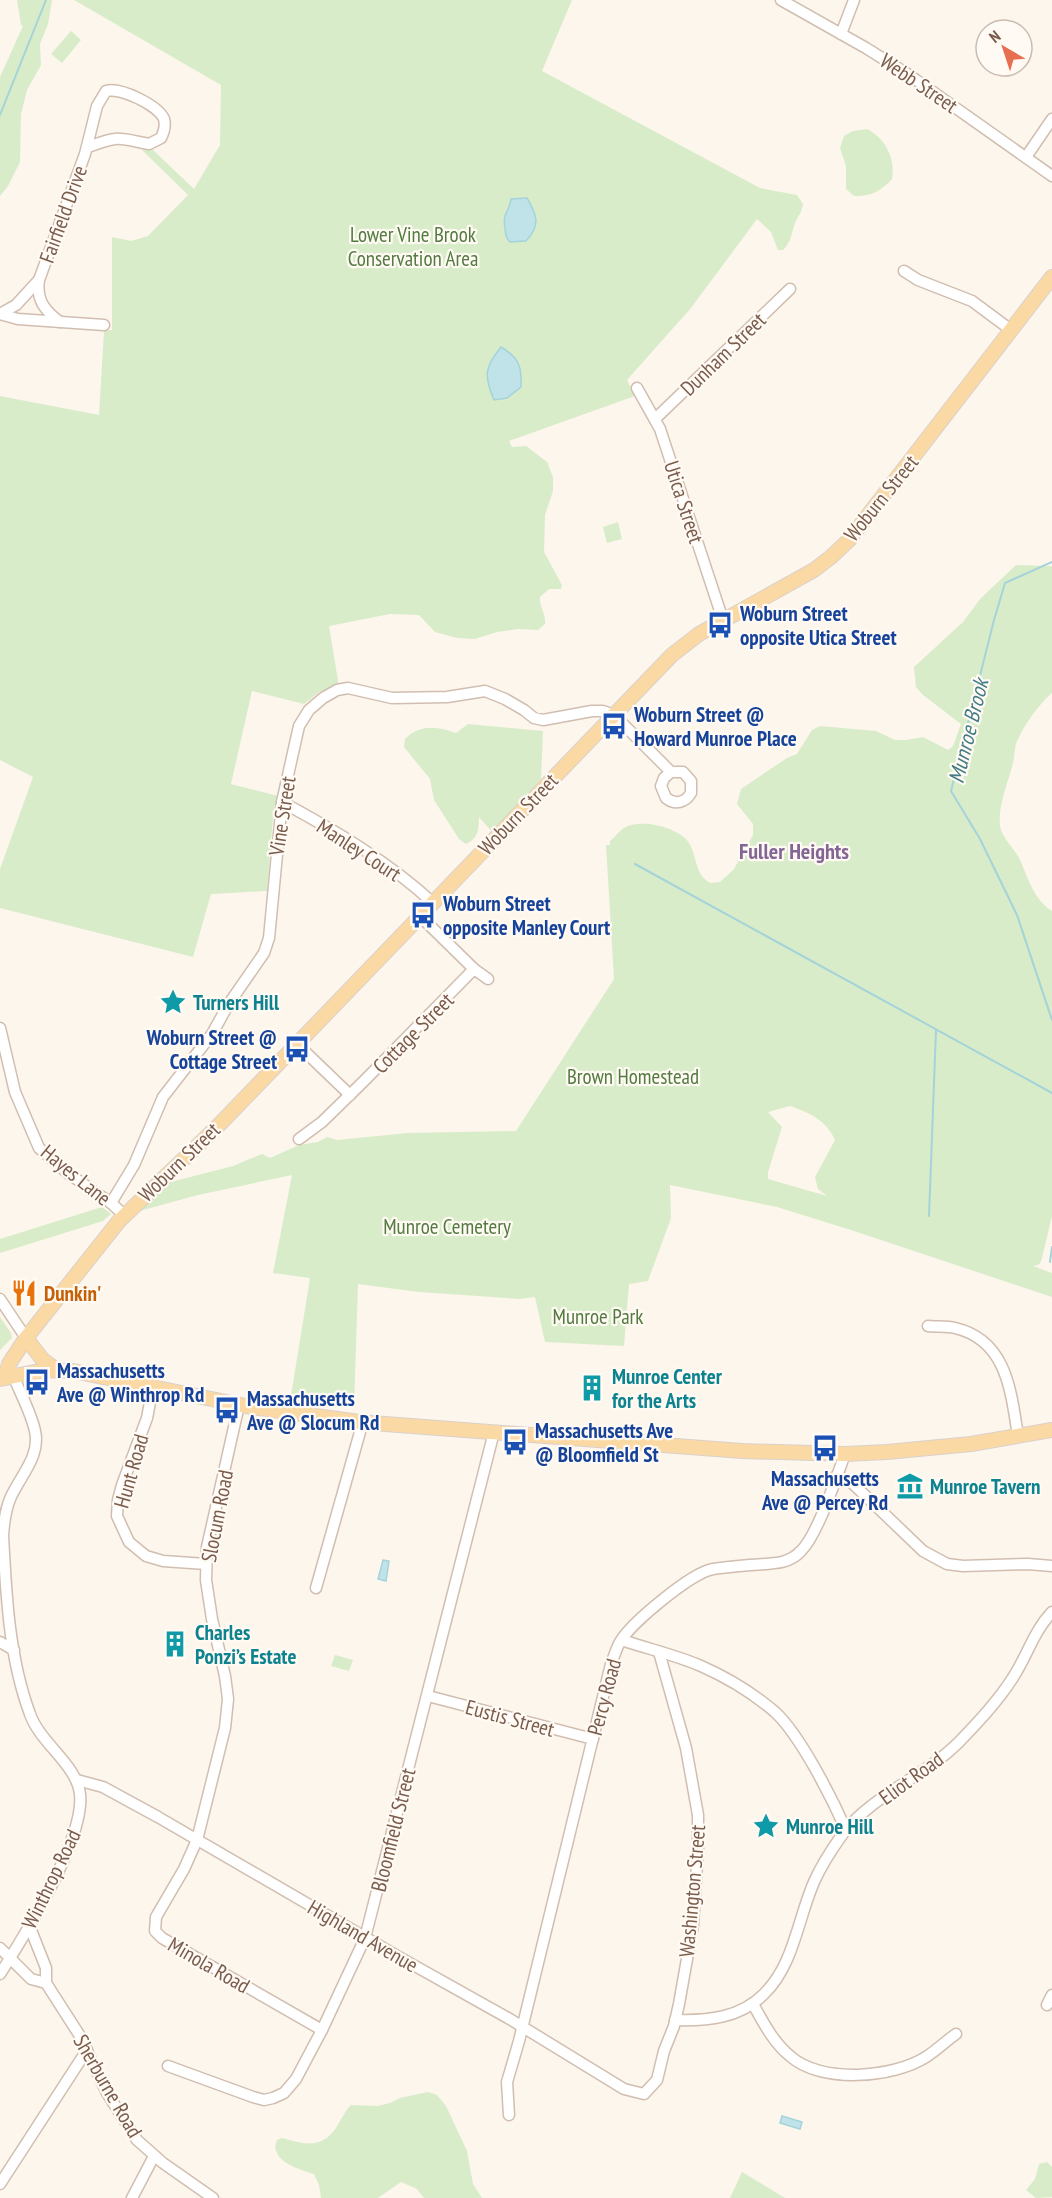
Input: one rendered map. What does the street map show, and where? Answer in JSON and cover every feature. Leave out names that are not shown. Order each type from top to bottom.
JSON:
[{"type":"main road","name":"Woburn Street","points":[[6,1377],[9,1365],[26,1338],[124,1215],[216,1128],[672,655],[723,620],[804,576],[831,557],[849,540],[1052,277]]},
{"type":"main road","points":[[26,1338],[42,1359],[55,1369]]},
{"type":"main road","points":[[6,1377],[55,1369],[105,1376],[273,1411],[359,1422],[742,1450],[844,1454],[919,1450],[1052,1430]]},
{"type":"street","name":"Webb Street","points":[[781,0],[909,75],[1052,176]]},
{"type":"street","points":[[841,34],[854,0]]},
{"type":"street","name":"Fairfield Drive","points":[[60,322],[42,305],[37,290],[88,147],[97,106],[106,91],[114,89],[125,92],[164,118],[165,128],[161,138],[149,144],[121,137],[88,147]]},
{"type":"street","points":[[1026,157],[1052,118]]},
{"type":"street","points":[[904,271],[918,280],[972,301],[1011,330]]},
{"type":"street","name":"Fairfield Drive","points":[[0,314],[16,305],[39,280]]},
{"type":"street","name":"Dunham Street","points":[[656,419],[790,289]]},
{"type":"street","points":[[0,314],[18,319],[104,325]]},
{"type":"street","name":"Utica Street","points":[[637,388],[656,419],[723,620]]},
{"type":"street","name":"Vine Street","points":[[111,1203],[129,1174],[163,1097],[212,1034],[228,1005],[264,953],[269,938],[282,802],[299,726],[309,710],[337,690],[348,688],[392,698],[447,697],[485,691],[505,699],[534,718],[543,720],[592,711],[603,711],[614,715]]},
{"type":"street","points":[[614,715],[670,772]]},
{"type":"street","name":"Manley Court","points":[[282,802],[340,834],[377,858],[433,903]]},
{"type":"street","points":[[420,916],[474,969],[488,979]]},
{"type":"street","name":"Cottage Street","points":[[298,1139],[322,1122],[350,1095],[474,969]]},
{"type":"street","name":"Hayes Lane","points":[[0,1028],[15,1092],[39,1148],[69,1174],[111,1203],[124,1215]]},
{"type":"street","points":[[297,1044],[350,1095]]},
{"type":"street","points":[[0,1299],[26,1338]]},
{"type":"street","points":[[928,1326],[954,1328],[970,1333],[988,1344],[999,1359],[1007,1380],[1018,1436]]},
{"type":"street","points":[[6,1377],[36,1431],[36,1447],[31,1462],[10,1499],[3,1527],[14,1650],[30,1716],[45,1740],[77,1780]]},
{"type":"street","name":"Hunt Road","points":[[153,1387],[147,1418],[120,1492],[117,1516],[129,1542],[146,1556],[163,1561],[206,1564]]},
{"type":"street","name":"Slocum Road","points":[[197,1840],[225,1728],[228,1699],[206,1580],[207,1547],[239,1405]]},
{"type":"street","points":[[316,1588],[360,1432],[359,1422]]},
{"type":"street","name":"Bloomfield Street","points":[[168,2066],[253,2097],[264,2100],[273,2098],[284,2093],[296,2079],[322,2030],[365,1938],[494,1432]]},
{"type":"street","name":"Percy Road","points":[[509,2115],[507,2082],[611,1664],[622,1640],[650,1610],[710,1569],[751,1564],[772,1565],[788,1560],[801,1551],[811,1537],[844,1454]]},
{"type":"street","points":[[836,1476],[850,1481],[923,1551],[947,1564],[1052,1566]]},
{"type":"street","name":"Eliot Road","points":[[675,2020],[721,2018],[753,2004],[777,1980],[788,1957],[814,1882],[846,1830],[853,1821],[939,1760],[959,1742],[1013,1678],[1036,1632],[1052,1612]]},
{"type":"street","points":[[622,1640],[701,1666],[756,1697],[776,1713],[801,1747],[838,1811],[846,1830]]},
{"type":"street","points":[[0,1642],[14,1650]]},
{"type":"street","name":"Washington Street","points":[[647,2092],[657,2080],[675,2020],[693,1925],[698,1815],[686,1748],[659,1652]]},
{"type":"street","name":"Eustis Street","points":[[428,1696],[593,1739]]},
{"type":"street","name":"Highland Avenue","points":[[77,1780],[102,1787],[197,1840],[522,2026],[624,2088],[644,2094],[647,2092]]},
{"type":"street","name":"Winthrop Road","points":[[0,1974],[29,1925],[72,1841],[81,1805],[77,1780]]},
{"type":"street","name":"Minola Road","points":[[197,1840],[184,1869],[156,1917],[155,1931],[162,1938],[322,2030]]},
{"type":"street","name":"Sherburne Road","points":[[29,1925],[46,1968],[46,1983],[80,2036],[107,2093],[127,2126],[137,2140],[154,2156],[213,2198]]},
{"type":"street","name":"Sherburne Road","points":[[0,1948],[31,1979],[46,1983]]},
{"type":"street","points":[[753,2004],[769,2032],[790,2057],[814,2071],[839,2074],[886,2073],[925,2058],[956,2034]]},
{"type":"street","points":[[0,2184],[87,2050]]},
{"type":"street","points":[[132,2198],[154,2156]]},
{"type":"green space","points":[[17,0],[52,0],[48,24],[40,44],[41,65],[27,90],[21,114],[20,162],[8,186],[0,196],[0,77],[23,26]]},
{"type":"green space","name":"Lower Vine Brook Conservation Area","points":[[74,0],[572,0],[542,71],[760,188],[797,195],[803,204],[790,240],[783,250],[778,250],[771,232],[757,219],[691,308],[627,380],[635,396],[509,441],[512,447],[526,446],[547,462],[553,477],[553,491],[545,515],[544,552],[562,585],[561,589],[549,589],[540,597],[545,624],[538,630],[518,629],[497,632],[475,639],[457,638],[435,632],[419,615],[390,614],[329,626],[339,687],[319,692],[304,704],[252,691],[231,784],[278,796],[273,817],[267,891],[211,894],[193,957],[0,908],[0,869],[33,777],[0,760],[0,396],[99,415],[104,331],[112,330],[112,237],[131,241],[148,236],[188,195],[142,150],[152,149],[194,189],[220,145],[221,85]]},
{"type":"green space","points":[[71,31],[81,40],[62,63],[51,54]]},
{"type":"green space","points":[[867,129],[879,138],[888,150],[893,171],[892,179],[875,192],[854,196],[846,189],[846,166],[840,148],[844,136],[853,131]]},
{"type":"green space","points":[[618,522],[622,539],[607,543],[603,527]]},
{"type":"green space","points":[[1016,565],[1052,566],[1052,693],[1032,715],[1015,746],[1013,763],[1002,802],[1000,826],[1003,835],[1019,858],[1036,894],[1052,911],[1052,1216],[1041,1262],[1033,1266],[1052,1273],[1052,1297],[777,1207],[670,1185],[671,1218],[648,1281],[629,1284],[624,1346],[545,1342],[535,1297],[519,1299],[419,1292],[358,1284],[354,1406],[290,1402],[310,1278],[273,1273],[292,1175],[198,1195],[136,1212],[167,1183],[233,1166],[262,1154],[270,1158],[299,1145],[318,1142],[327,1137],[337,1140],[408,1133],[516,1131],[614,979],[606,845],[610,845],[610,841],[620,831],[631,825],[659,826],[684,837],[692,849],[701,875],[710,883],[720,882],[734,869],[753,835],[753,824],[737,804],[741,789],[787,758],[797,754],[812,730],[820,726],[876,731],[895,740],[923,737],[948,750],[953,746],[961,724],[916,687],[914,667],[963,622],[980,599]],"holes":[[[790,1106],[822,1122],[835,1140],[815,1177],[818,1189],[827,1196],[768,1179],[768,1172],[782,1127],[768,1112]]]},
{"type":"green space","points":[[468,724],[543,731],[541,779],[492,832],[479,817],[477,833],[466,844],[459,839],[434,800],[430,779],[404,747],[405,739],[416,731],[436,728],[456,733]]},
{"type":"green space","points":[[102,1207],[111,1214],[103,1221],[0,1253],[0,1239]]},
{"type":"green space","points":[[0,1317],[12,1338],[0,1350]]},
{"type":"green space","points":[[335,1655],[353,1660],[349,1671],[331,1666]]},
{"type":"green space","points":[[428,2092],[437,2095],[446,2106],[467,2151],[473,2184],[482,2198],[424,2198],[417,2189],[401,2182],[378,2198],[321,2198],[314,2174],[287,2163],[277,2153],[275,2147],[277,2140],[282,2138],[307,2143],[322,2141],[334,2130],[351,2105],[377,2106]]},
{"type":"green space","points":[[1047,2162],[1052,2167],[1052,2197],[1036,2198],[1026,2190],[1035,2179],[1039,2164]]},
{"type":"green space","points":[[742,2172],[785,2198],[730,2198]]},
{"type":"water","points":[[527,198],[535,215],[536,225],[526,241],[510,242],[506,235],[504,219],[511,199]]},
{"type":"water","points":[[501,347],[518,363],[521,387],[507,398],[494,400],[488,385],[487,372],[491,361]]},
{"type":"water","points":[[383,1560],[389,1561],[386,1581],[378,1579]]},
{"type":"water","points":[[782,2116],[802,2122],[800,2129],[780,2123]]},
{"type":"waterway","points":[[0,115],[46,0]]},
{"type":"waterway","name":"Munroe Brook","points":[[1052,562],[1005,583],[951,791],[980,839],[1017,915],[1052,1020]]},
{"type":"waterway","points":[[635,864],[1052,1093]]},
{"type":"waterway","points":[[929,1216],[936,1030]]},
{"type":"waterway","points":[[1050,1262],[1052,1247]]},
{"type":"place","name":"Woburn Street opposite Utica Street","points":[[720,625]]},
{"type":"place","name":"Woburn Street @ Howard Munroe Place","points":[[614,726]]},
{"type":"place","name":"Woburn Street opposite Manley Court","points":[[423,915]]},
{"type":"place","name":"Turners Hill","points":[[173,1002]]},
{"type":"place","name":"Woburn Street @ Cottage Street","points":[[297,1049]]},
{"type":"place","name":"Dunkin'","points":[[24,1293]]},
{"type":"place","name":"Massachusetts Ave @ Winthrop Rd","points":[[37,1382]]},
{"type":"place","name":"Munroe Center for the Arts","points":[[592,1388]]},
{"type":"place","name":"Massachusetts Ave @ Slocum Rd","points":[[227,1410]]},
{"type":"place","name":"Massachusetts Ave @ Bloomfield St","points":[[515,1442]]},
{"type":"place","name":"Massachusetts Ave @ Percey Rd","points":[[825,1448]]},
{"type":"place","name":"Munroe Tavern","points":[[910,1486]]},
{"type":"place","name":"Charles Ponzi’s Estate","points":[[175,1644]]},
{"type":"place","name":"Munroe Hill","points":[[766,1826]]},
{"type":"district","name":"Fuller Heights","points":[[794,851]]},
{"type":"park label","name":"Brown Homestead","points":[[633,1076]]},
{"type":"park label","name":"Munroe Cemetery","points":[[447,1226]]},
{"type":"park label","name":"Munroe Park","points":[[598,1316]]}]
